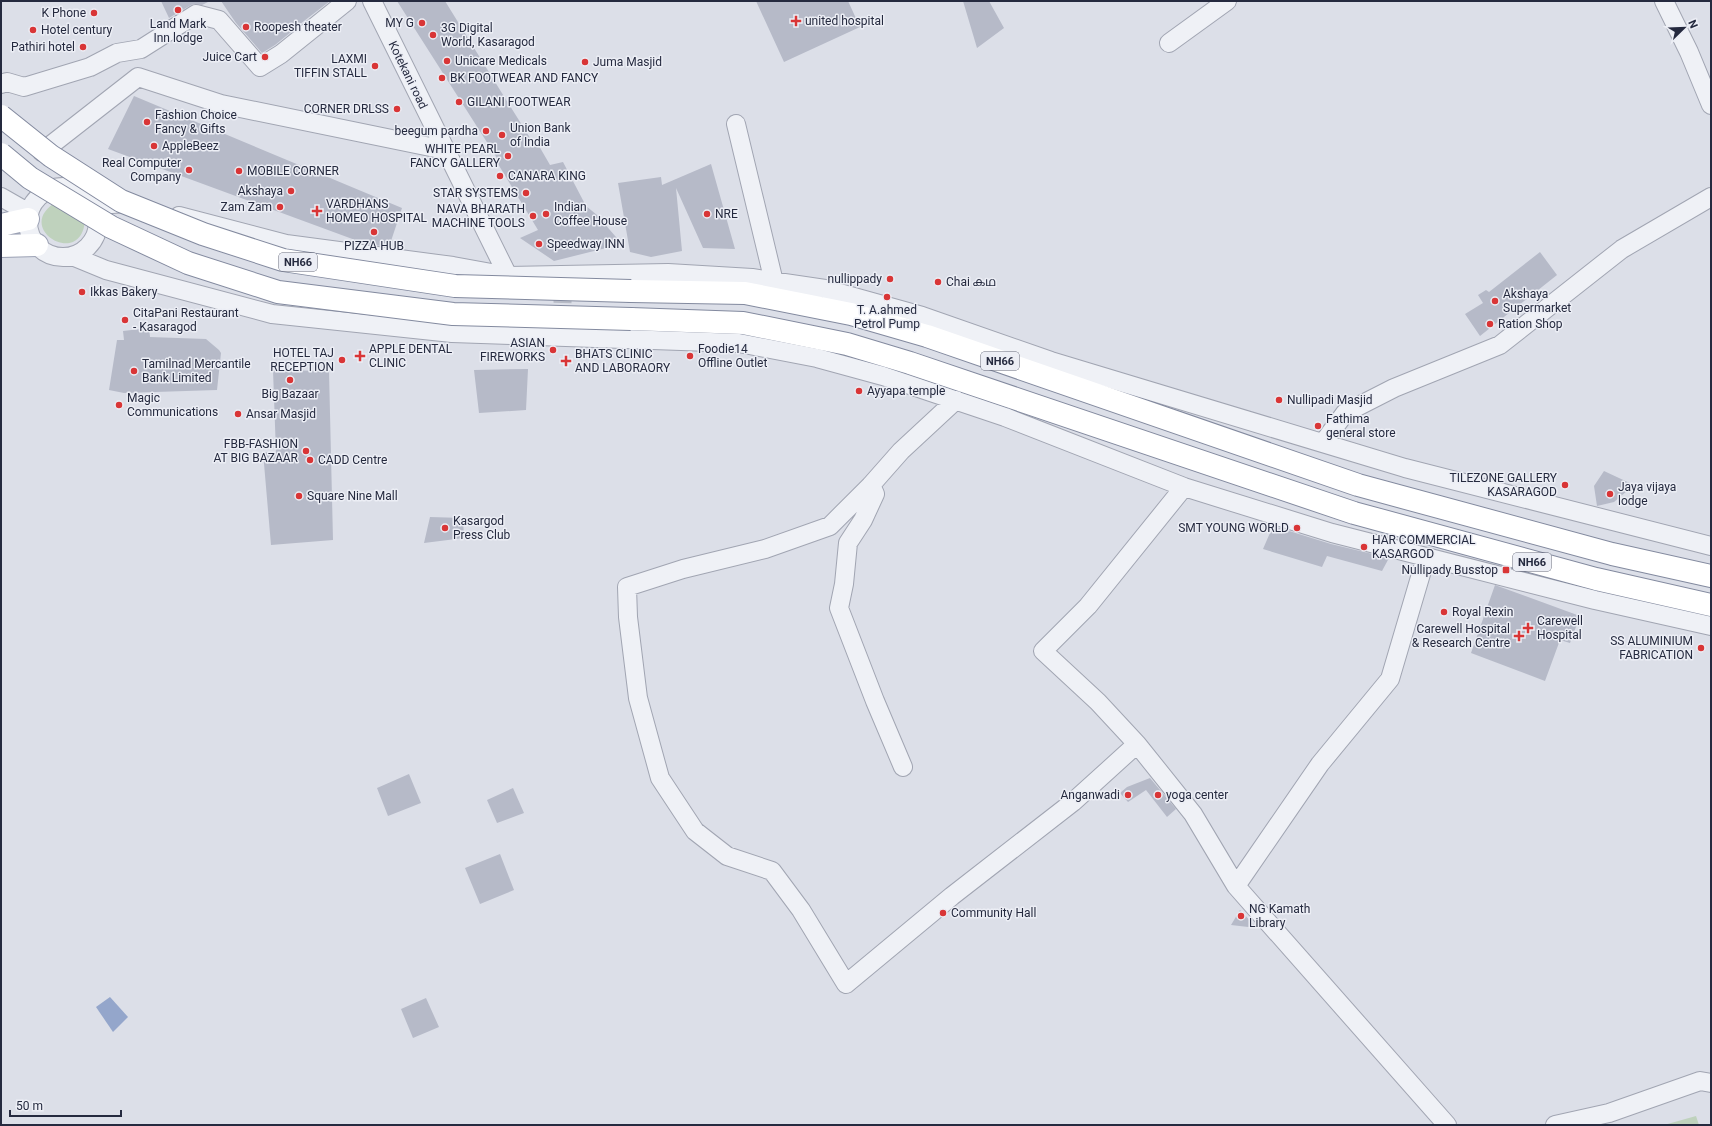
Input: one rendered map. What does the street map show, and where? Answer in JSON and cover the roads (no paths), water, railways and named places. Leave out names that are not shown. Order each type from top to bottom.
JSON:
[{"type":"main road","name":"NH66","points":[[1,116],[51,156],[121,201],[203,234],[283,260],[456,286],[745,293],[851,314],[927,336],[1358,485],[1612,554],[1711,576]]},
{"type":"main road","name":"NH66","points":[[1,154],[30,178],[111,227],[188,263],[278,292],[453,314],[743,323],[847,344],[910,363],[1354,513],[1596,579],[1711,605]]},
{"type":"main road","points":[[1,225],[28,216]]},
{"type":"main road","points":[[1,246],[37,245]]},
{"type":"street","points":[[1,84],[7,82],[24,87],[90,67],[117,54],[141,49],[196,14],[220,20],[260,67],[281,54],[347,1]]},
{"type":"street","name":"Kotekani road","points":[[372,1],[508,276]]},
{"type":"street","points":[[1169,42],[1227,1]]},
{"type":"street","points":[[1664,1],[1689,52],[1711,105]]},
{"type":"street","points":[[42,152],[138,78],[221,104],[445,150]]},
{"type":"street","points":[[1,106],[73,187],[85,194],[94,205],[98,215],[98,226],[90,245],[82,252],[72,256],[62,257],[53,255],[44,251],[31,237],[28,228],[28,216],[33,203],[41,194],[50,188],[62,186],[73,187]]},
{"type":"street","points":[[736,124],[774,282]]},
{"type":"street","points":[[1,197],[28,216]]},
{"type":"street","points":[[1323,443],[1345,413],[1394,388],[1500,345],[1622,250],[1711,197]]},
{"type":"street","points":[[94,205],[128,202],[286,244],[453,266],[508,276],[668,273],[752,278],[825,289],[922,316],[1051,361],[1406,468],[1711,546]]},
{"type":"street","points":[[72,256],[106,270],[272,314],[452,333],[739,342],[831,362],[883,376],[956,400],[1005,417],[1184,487],[1332,533],[1595,600],[1711,626]]},
{"type":"street","points":[[956,400],[901,451],[871,485],[830,526],[765,549],[684,569],[627,587],[628,617],[638,698],[660,778],[695,831],[727,856],[772,871],[801,910],[846,984],[952,896],[1073,802],[1137,744]]},
{"type":"street","points":[[871,485],[875,494],[864,520],[848,543],[844,584],[839,608],[875,701],[903,767]]},
{"type":"street","points":[[1184,487],[1088,606],[1043,650],[1098,702],[1137,744],[1193,814],[1236,886],[1447,1125]]},
{"type":"street","points":[[1236,886],[1320,764],[1390,679],[1426,557]]},
{"type":"street","points":[[1555,1125],[1609,1113],[1700,1081],[1711,1083]]},
{"type":"water","points":[[110,997],[128,1017],[113,1032],[96,1007]]},
{"type":"tunnel","points":[[562,330],[563,276]]},
{"type":"place","name":"Land Mark Inn lodge","points":[[178,10]]},
{"type":"place","name":"K Phone","points":[[94,13]]},
{"type":"place","name":"united hospital","points":[[796,21]]},
{"type":"place","name":"MY G","points":[[422,23]]},
{"type":"place","name":"Roopesh theater","points":[[246,27]]},
{"type":"place","name":"Hotel century","points":[[33,30]]},
{"type":"place","name":"3G Digital World, Kasaragod","points":[[433,35]]},
{"type":"place","name":"Pathiri hotel","points":[[83,47]]},
{"type":"place","name":"Juice Cart","points":[[265,57]]},
{"type":"place","name":"Unicare Medicals","points":[[447,61]]},
{"type":"place","name":"Juma Masjid","points":[[585,62]]},
{"type":"place","name":"LAXMI TIFFIN STALL","points":[[375,66]]},
{"type":"place","name":"BK FOOTWEAR AND FANCY","points":[[442,78]]},
{"type":"place","name":"GILANI FOOTWEAR","points":[[459,102]]},
{"type":"place","name":"CORNER DRLSS","points":[[397,109]]},
{"type":"place","name":"Fashion Choice Fancy & Gifts","points":[[147,122]]},
{"type":"place","name":"beegum pardha","points":[[486,131]]},
{"type":"place","name":"Union Bank of India","points":[[502,135]]},
{"type":"place","name":"AppleBeez","points":[[154,146]]},
{"type":"place","name":"WHITE PEARL FANCY GALLERY","points":[[508,156]]},
{"type":"place","name":"Real Computer Company","points":[[189,170]]},
{"type":"place","name":"MOBILE CORNER","points":[[239,171]]},
{"type":"place","name":"CANARA KING","points":[[500,176]]},
{"type":"place","name":"Akshaya","points":[[291,191]]},
{"type":"place","name":"STAR SYSTEMS","points":[[526,193]]},
{"type":"place","name":"Zam Zam","points":[[280,207]]},
{"type":"place","name":"VARDHANS HOMEO HOSPITAL","points":[[317,211]]},
{"type":"place","name":"Indian Coffee House","points":[[546,214]]},
{"type":"place","name":"NRE","points":[[707,214]]},
{"type":"place","name":"NAVA BHARATH MACHINE TOOLS","points":[[533,216]]},
{"type":"place","name":"PIZZA HUB","points":[[374,232]]},
{"type":"place","name":"Speedway INN","points":[[539,244]]},
{"type":"place","name":"nullippady","points":[[890,279]]},
{"type":"place","name":"Chai കഥ","points":[[938,282]]},
{"type":"place","name":"Ikkas Bakery","points":[[82,292]]},
{"type":"place","name":"T. A.ahmed Petrol Pump","points":[[887,297]]},
{"type":"place","name":"Akshaya Supermarket","points":[[1495,301]]},
{"type":"place","name":"CitaPani Restaurant - Kasaragod","points":[[125,320]]},
{"type":"place","name":"Ration Shop","points":[[1490,324]]},
{"type":"place","name":"ASIAN FIREWORKS","points":[[553,350]]},
{"type":"place","name":"APPLE DENTAL CLINIC","points":[[360,356]]},
{"type":"place","name":"Foodie14 Offline Outlet","points":[[690,356]]},
{"type":"place","name":"HOTEL TAJ RECEPTION","points":[[342,360]]},
{"type":"place","name":"BHATS CLINIC AND LABORAORY","points":[[566,361]]},
{"type":"place","name":"Tamilnad Mercantile Bank Limited","points":[[134,371]]},
{"type":"place","name":"Big Bazaar","points":[[290,380]]},
{"type":"place","name":"Ayyapa temple","points":[[859,391]]},
{"type":"place","name":"Nullipadi Masjid","points":[[1279,400]]},
{"type":"place","name":"Magic Communications","points":[[119,405]]},
{"type":"place","name":"Ansar Masjid","points":[[238,414]]},
{"type":"place","name":"Fathima general store","points":[[1318,426]]},
{"type":"place","name":"FBB-FASHION AT BIG BAZAAR","points":[[306,451]]},
{"type":"place","name":"CADD Centre","points":[[310,460]]},
{"type":"place","name":"TILEZONE GALLERY KASARAGOD","points":[[1565,485]]},
{"type":"place","name":"Jaya vijaya lodge","points":[[1610,494]]},
{"type":"place","name":"Square Nine Mall","points":[[299,496]]},
{"type":"place","name":"Kasargod Press Club","points":[[445,528]]},
{"type":"place","name":"SMT YOUNG WORLD","points":[[1297,528]]},
{"type":"place","name":"HAR COMMERCIAL KASARGOD","points":[[1364,547]]},
{"type":"place","name":"Nullipady Busstop","points":[[1506,570]]},
{"type":"place","name":"Royal Rexin","points":[[1444,612]]},
{"type":"place","name":"Carewell Hospital","points":[[1528,628]]},
{"type":"place","name":"Carewell Hospital & Research Centre","points":[[1519,636]]},
{"type":"place","name":"SS ALUMINIUM FABRICATION","points":[[1701,648]]},
{"type":"place","name":"Anganwadi","points":[[1128,795]]},
{"type":"place","name":"yoga center","points":[[1158,795]]},
{"type":"place","name":"Community Hall","points":[[943,913]]},
{"type":"place","name":"NG Kamath Library","points":[[1241,916]]}]
